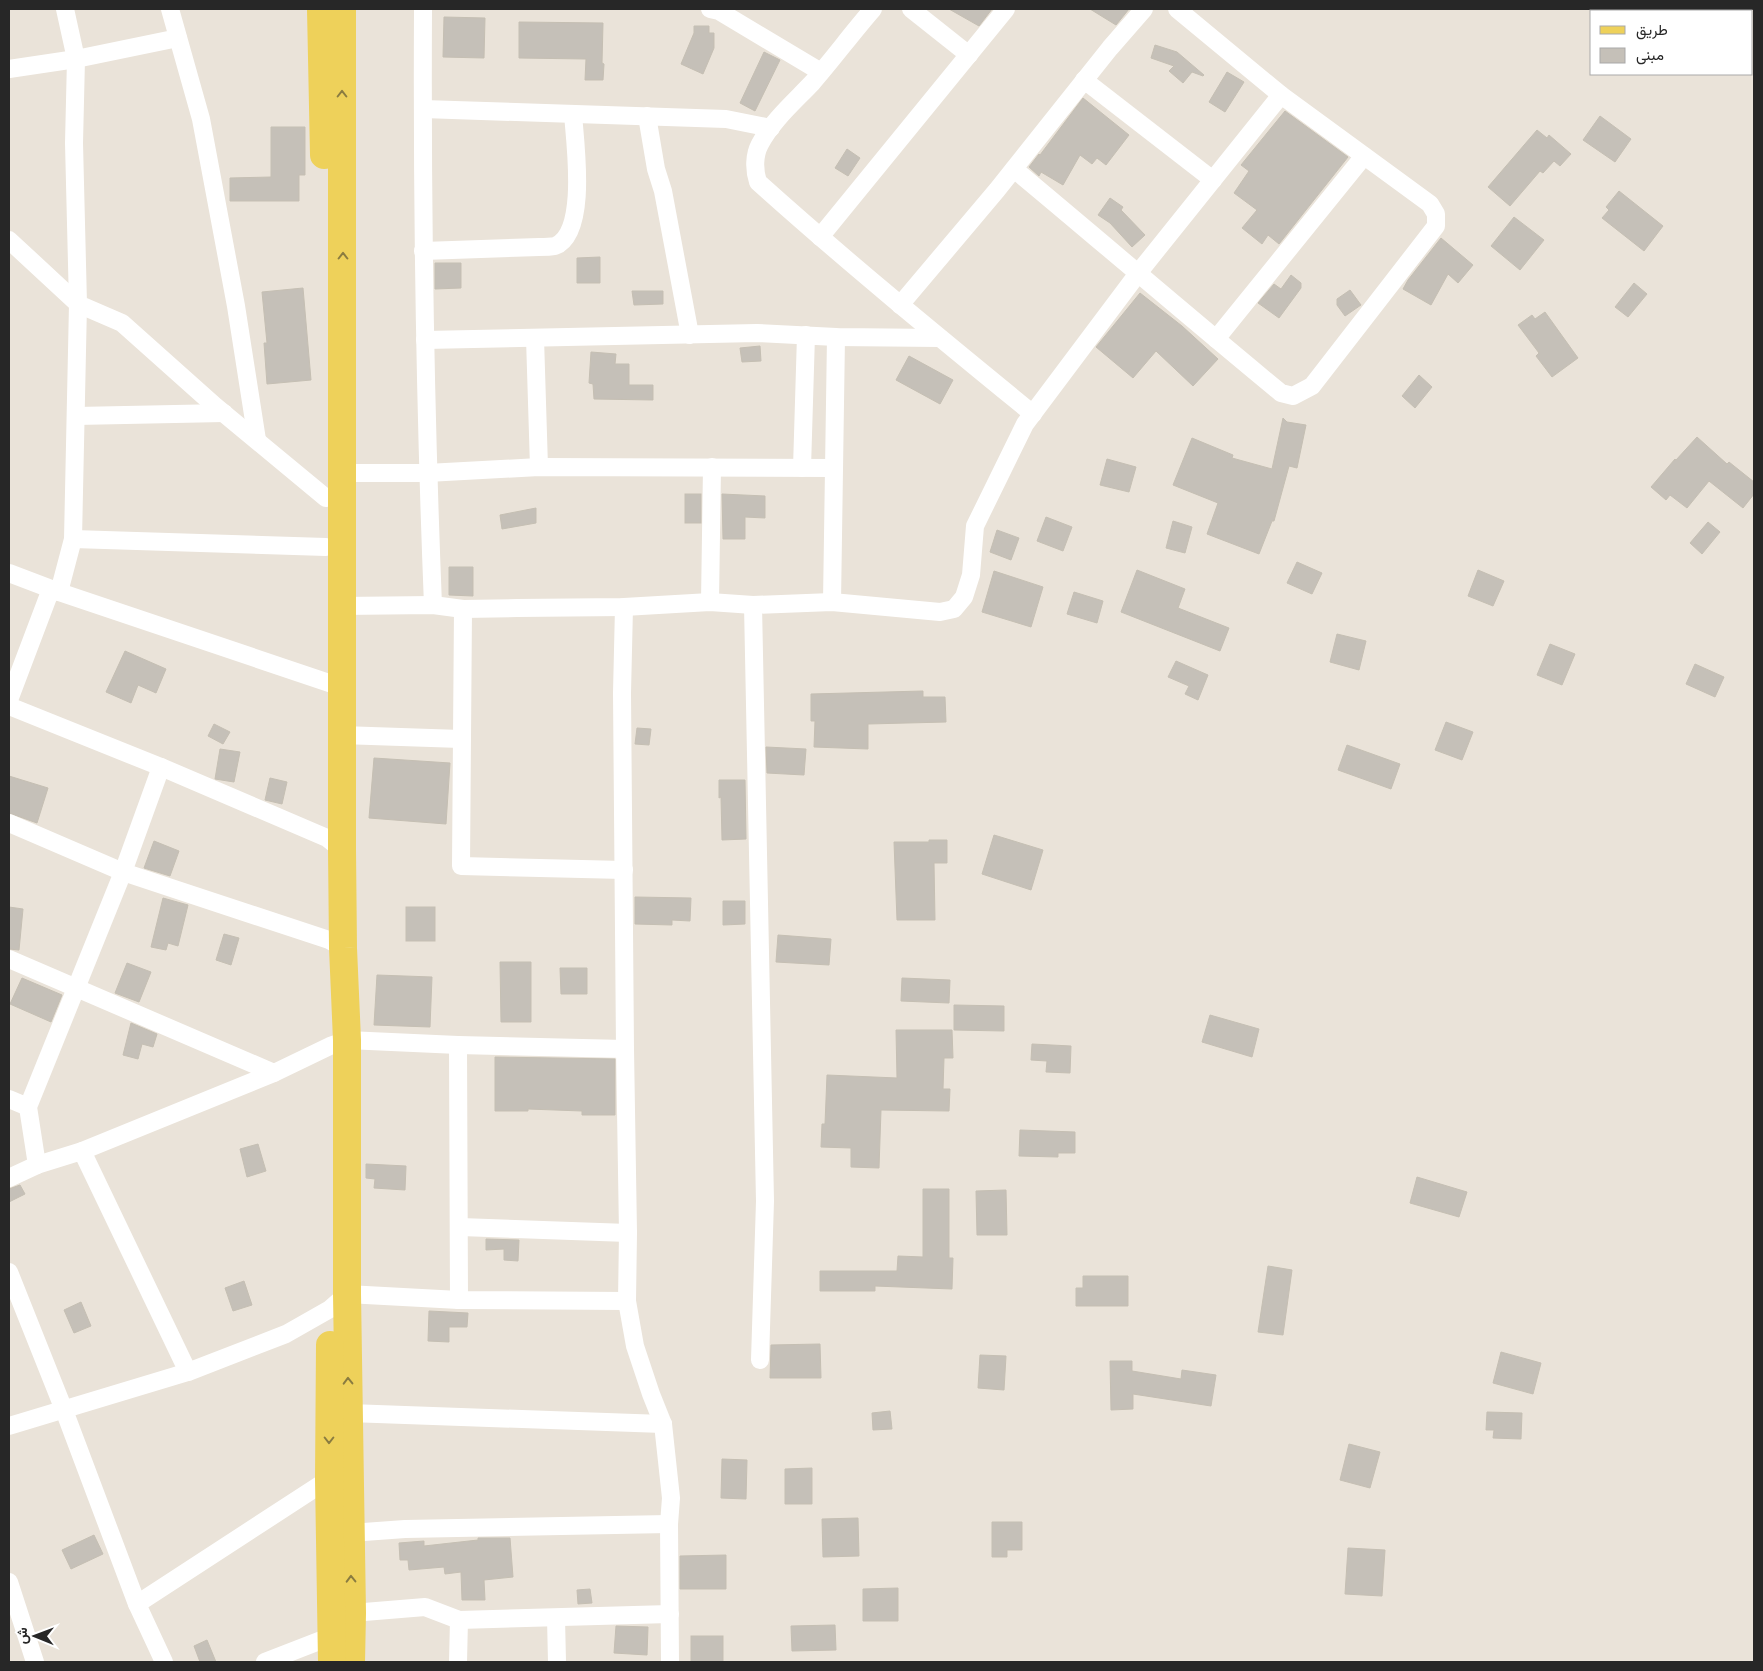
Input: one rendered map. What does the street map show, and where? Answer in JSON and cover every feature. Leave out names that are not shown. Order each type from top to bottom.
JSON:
[{"type":"main road","points":[[322,9],[326,547],[333,685],[339,1043],[338,1301],[329,1479],[332,1649]]},
{"type":"main road","points":[[335,844],[341,735],[333,685],[341,606],[342,9]]},
{"type":"main road","points":[[338,1301],[349,1413],[351,1662]]},
{"type":"street","points":[[9,700],[55,591],[73,539],[78,304],[74,143],[76,59],[65,9]]},
{"type":"street","points":[[170,9],[201,119],[236,306],[257,440]]},
{"type":"street","points":[[423,9],[423,251],[427,473],[433,605]]},
{"type":"street","points":[[710,9],[718,11],[743,25],[821,72]]},
{"type":"street","points":[[873,9],[821,72],[771,128],[759,146],[755,162],[758,182],[900,305],[1033,414]]},
{"type":"street","points":[[911,9],[969,55]]},
{"type":"street","points":[[820,237],[1006,9]]},
{"type":"street","points":[[900,305],[1144,9]]},
{"type":"street","points":[[1014,169],[1281,393],[1293,396],[1312,386],[1436,226],[1436,214],[1430,204],[1280,96],[1177,9]]},
{"type":"street","points":[[9,69],[76,59],[178,38]]},
{"type":"street","points":[[1084,80],[1213,180]]},
{"type":"street","points":[[341,606],[433,605],[463,608],[624,608],[710,602],[753,605],[832,602],[940,612],[954,609],[964,597],[971,575],[975,526],[1025,424],[1139,272],[1280,96]]},
{"type":"street","points":[[423,109],[726,119],[771,128]]},
{"type":"street","points":[[423,251],[555,246],[564,239],[572,227],[576,208],[577,174],[573,114]]},
{"type":"street","points":[[647,116],[656,168],[664,191],[690,335]]},
{"type":"street","points":[[1216,339],[1364,156]]},
{"type":"street","points":[[9,240],[78,304],[122,323],[224,413],[326,498]]},
{"type":"street","points":[[425,340],[757,333],[940,338]]},
{"type":"street","points":[[802,468],[806,335]]},
{"type":"street","points":[[832,602],[836,336]]},
{"type":"street","points":[[535,338],[539,467]]},
{"type":"street","points":[[76,416],[224,413]]},
{"type":"street","points":[[342,473],[427,473],[539,467],[834,468]]},
{"type":"street","points":[[710,602],[712,467]]},
{"type":"street","points":[[73,539],[326,547]]},
{"type":"street","points":[[9,573],[55,591],[333,685]]},
{"type":"street","points":[[753,605],[766,1201],[760,1360]]},
{"type":"street","points":[[463,608],[460,866],[624,870]]},
{"type":"street","points":[[624,608],[622,693],[628,1233],[627,1301],[635,1346],[651,1394],[664,1424],[671,1498],[669,1524],[670,1662]]},
{"type":"street","points":[[9,706],[161,767],[335,844]]},
{"type":"street","points":[[341,735],[461,739]]},
{"type":"street","points":[[37,1165],[28,1107],[123,872],[161,767]]},
{"type":"street","points":[[9,824],[123,872],[336,944]]},
{"type":"street","points":[[9,959],[274,1073]]},
{"type":"street","points":[[9,1178],[37,1165],[82,1151],[274,1073],[339,1043],[625,1049]]},
{"type":"street","points":[[458,1046],[460,1300]]},
{"type":"street","points":[[9,1099],[28,1107]]},
{"type":"street","points":[[82,1151],[188,1372]]},
{"type":"street","points":[[460,1227],[628,1233]]},
{"type":"street","points":[[9,1272],[64,1410],[137,1604],[164,1662]]},
{"type":"street","points":[[9,1426],[188,1372],[286,1334],[338,1301],[627,1301]]},
{"type":"street","points":[[349,1413],[664,1424]]},
{"type":"street","points":[[137,1604],[329,1479]]},
{"type":"street","points":[[350,1534],[405,1529],[669,1524]]},
{"type":"street","points":[[9,1582],[35,1662]]},
{"type":"street","points":[[352,1613],[425,1607],[459,1620],[670,1614]]},
{"type":"street","points":[[556,1618],[557,1662]]},
{"type":"street","points":[[458,1662],[459,1620]]},
{"type":"street","points":[[265,1662],[332,1649]]},
{"type":"building","points":[[949,9],[992,9],[979,26]]},
{"type":"building","points":[[1090,9],[1129,9],[1116,25]]},
{"type":"building","points":[[444,17],[485,18],[484,58],[443,57]]},
{"type":"building","points":[[519,22],[603,23],[603,80],[585,80],[586,59],[519,58]]},
{"type":"building","points":[[694,26],[709,26],[709,33],[714,33],[714,48],[703,74],[681,64],[694,33]]},
{"type":"building","points":[[1155,45],[1177,52],[1204,75],[1192,72],[1183,83],[1169,71],[1174,66],[1151,58]]},
{"type":"building","points":[[764,52],[780,60],[755,111],[740,103]]},
{"type":"building","points":[[1227,72],[1244,82],[1225,112],[1209,102]]},
{"type":"building","points":[[1083,98],[1129,135],[1106,165],[1097,158],[1092,164],[1080,155],[1063,185],[1041,172],[1039,176],[1029,167]]},
{"type":"building","points":[[1285,111],[1348,157],[1279,244],[1268,235],[1262,244],[1242,228],[1257,210],[1234,193],[1249,171],[1241,165]]},
{"type":"building","points":[[1600,116],[1631,139],[1615,162],[1583,140]]},
{"type":"building","points":[[271,127],[305,127],[305,175],[299,175],[299,201],[230,201],[230,178],[271,177]]},
{"type":"building","points":[[1537,130],[1547,138],[1549,135],[1571,154],[1560,166],[1554,161],[1543,173],[1540,171],[1510,206],[1488,187]]},
{"type":"building","points":[[847,149],[860,158],[848,176],[835,168]]},
{"type":"building","points":[[1619,191],[1663,226],[1644,251],[1602,218],[1609,210],[1606,207]]},
{"type":"building","points":[[1110,198],[1123,207],[1121,210],[1145,235],[1132,247],[1110,223],[1098,215]]},
{"type":"building","points":[[1514,217],[1544,240],[1520,270],[1491,246]]},
{"type":"building","points":[[1441,238],[1473,265],[1458,283],[1448,274],[1431,305],[1403,289]]},
{"type":"building","points":[[600,257],[600,283],[577,283],[577,258]]},
{"type":"building","points":[[435,263],[461,263],[461,288],[435,289]]},
{"type":"building","points":[[1291,275],[1301,283],[1301,288],[1279,318],[1258,303],[1274,284],[1281,289]]},
{"type":"building","points":[[1634,283],[1647,294],[1628,317],[1615,307]]},
{"type":"building","points":[[303,288],[311,380],[267,384],[264,343],[267,343],[262,292]]},
{"type":"building","points":[[1350,290],[1361,305],[1345,316],[1337,305],[1337,299]]},
{"type":"building","points":[[632,291],[663,291],[663,304],[634,305]]},
{"type":"building","points":[[1140,293],[1182,326],[1218,359],[1193,386],[1156,351],[1133,378],[1096,347]]},
{"type":"building","points":[[1545,312],[1578,358],[1552,377],[1536,356],[1539,353],[1518,325],[1532,315],[1535,319]]},
{"type":"building","points":[[760,346],[761,361],[742,362],[740,348]]},
{"type":"building","points":[[591,352],[616,354],[615,364],[629,364],[629,385],[653,385],[653,400],[594,399],[593,384],[589,383]]},
{"type":"building","points":[[909,356],[953,380],[940,404],[896,380]]},
{"type":"building","points":[[1419,375],[1432,387],[1415,408],[1402,396]]},
{"type":"building","points":[[1283,418],[1287,422],[1306,425],[1297,468],[1289,466],[1274,521],[1272,521],[1259,554],[1207,534],[1218,503],[1173,485],[1192,438],[1233,455],[1232,458],[1272,469]]},
{"type":"building","points":[[1697,437],[1727,464],[1729,462],[1754,482],[1754,494],[1743,508],[1709,481],[1687,508],[1670,495],[1666,500],[1651,487]]},
{"type":"building","points":[[1107,459],[1136,467],[1129,492],[1100,485]]},
{"type":"building","points":[[685,494],[701,494],[701,523],[685,523]]},
{"type":"building","points":[[722,494],[765,496],[765,518],[745,517],[745,539],[723,539]]},
{"type":"building","points":[[536,508],[536,523],[502,529],[500,515]]},
{"type":"building","points":[[1046,517],[1072,527],[1063,551],[1037,541]]},
{"type":"building","points":[[1173,521],[1192,527],[1185,553],[1166,548]]},
{"type":"building","points":[[1708,522],[1720,532],[1702,554],[1690,543]]},
{"type":"building","points":[[997,530],[1019,538],[1011,560],[990,552]]},
{"type":"building","points":[[1297,562],[1322,573],[1312,594],[1287,583]]},
{"type":"building","points":[[449,567],[473,567],[473,596],[449,595]]},
{"type":"building","points":[[1137,570],[1185,589],[1178,608],[1229,628],[1220,651],[1121,612]]},
{"type":"building","points":[[1478,570],[1504,581],[1493,606],[1468,596]]},
{"type":"building","points":[[994,571],[1043,587],[1031,627],[982,612]]},
{"type":"building","points":[[1074,592],[1103,601],[1097,623],[1067,614]]},
{"type":"building","points":[[1337,634],[1366,641],[1359,670],[1330,662]]},
{"type":"building","points":[[1550,644],[1575,654],[1562,685],[1537,675]]},
{"type":"building","points":[[125,651],[166,669],[156,693],[138,685],[131,703],[106,692]]},
{"type":"building","points":[[1176,661],[1208,675],[1198,700],[1185,694],[1189,686],[1168,677]]},
{"type":"building","points":[[1695,664],[1724,677],[1715,697],[1686,684]]},
{"type":"building","points":[[923,691],[923,697],[945,697],[946,722],[868,724],[868,749],[814,747],[815,721],[811,721],[811,694]]},
{"type":"building","points":[[1446,722],[1473,732],[1462,760],[1435,750]]},
{"type":"building","points":[[214,724],[230,732],[223,744],[208,736]]},
{"type":"building","points":[[637,728],[651,729],[649,745],[635,744]]},
{"type":"building","points":[[1347,745],[1400,764],[1391,789],[1338,770]]},
{"type":"building","points":[[766,747],[806,749],[804,775],[767,773]]},
{"type":"building","points":[[220,749],[240,752],[234,782],[215,779]]},
{"type":"building","points":[[374,758],[450,763],[446,824],[369,818]]},
{"type":"building","points":[[9,776],[48,788],[37,823],[9,813]]},
{"type":"building","points":[[270,778],[287,782],[282,804],[265,800]]},
{"type":"building","points":[[719,780],[745,780],[746,839],[722,840]]},
{"type":"building","points":[[994,835],[1043,850],[1031,890],[982,874]]},
{"type":"building","points":[[929,840],[947,840],[947,863],[934,863],[935,920],[897,920],[894,842],[929,842]]},
{"type":"building","points":[[154,841],[179,851],[170,876],[144,868]]},
{"type":"building","points":[[635,897],[691,898],[690,921],[672,920],[672,925],[635,924]]},
{"type":"building","points":[[163,898],[188,905],[178,946],[168,943],[166,950],[151,947]]},
{"type":"building","points":[[723,901],[745,901],[745,924],[723,925]]},
{"type":"building","points":[[9,907],[23,909],[19,950],[9,949]]},
{"type":"building","points":[[406,907],[435,907],[435,941],[406,941]]},
{"type":"building","points":[[224,934],[239,938],[231,965],[216,960]]},
{"type":"building","points":[[778,935],[831,939],[829,965],[776,962]]},
{"type":"building","points":[[500,962],[531,962],[531,1022],[501,1022]]},
{"type":"building","points":[[127,963],[151,972],[139,1002],[115,993]]},
{"type":"building","points":[[560,968],[587,968],[587,994],[561,994]]},
{"type":"building","points":[[377,975],[432,977],[430,1027],[374,1025]]},
{"type":"building","points":[[22,978],[62,995],[51,1022],[10,1004]]},
{"type":"building","points":[[902,978],[950,980],[949,1003],[901,1001]]},
{"type":"building","points":[[954,1005],[1004,1006],[1004,1031],[954,1030]]},
{"type":"building","points":[[1210,1015],[1259,1029],[1252,1057],[1202,1042]]},
{"type":"building","points":[[131,1023],[157,1034],[153,1047],[142,1044],[138,1059],[123,1055]]},
{"type":"building","points":[[896,1030],[952,1030],[953,1058],[944,1058],[943,1089],[950,1089],[949,1111],[881,1110],[879,1168],[851,1167],[851,1148],[821,1147],[822,1124],[825,1124],[827,1075],[897,1078]]},
{"type":"building","points":[[1032,1044],[1071,1046],[1070,1073],[1046,1072],[1047,1061],[1031,1060]]},
{"type":"building","points":[[495,1057],[615,1059],[615,1115],[582,1115],[582,1111],[528,1109],[528,1111],[495,1111]]},
{"type":"building","points":[[1020,1130],[1075,1132],[1075,1153],[1058,1153],[1058,1157],[1019,1156]]},
{"type":"building","points":[[258,1144],[266,1171],[247,1177],[240,1149]]},
{"type":"building","points":[[366,1164],[406,1166],[405,1190],[374,1188],[375,1179],[366,1178]]},
{"type":"building","points":[[1417,1177],[1467,1192],[1459,1217],[1410,1203]]},
{"type":"building","points":[[20,1185],[25,1194],[9,1202],[9,1189]]},
{"type":"building","points":[[923,1189],[949,1189],[949,1258],[953,1258],[952,1289],[875,1286],[875,1291],[820,1291],[820,1271],[897,1271],[898,1256],[923,1257]]},
{"type":"building","points":[[1006,1190],[1007,1235],[977,1235],[976,1191]]},
{"type":"building","points":[[486,1239],[519,1240],[518,1261],[504,1260],[504,1249],[486,1250]]},
{"type":"building","points":[[1268,1266],[1292,1270],[1283,1335],[1258,1332]]},
{"type":"building","points":[[1083,1276],[1128,1276],[1128,1306],[1076,1306],[1076,1288],[1083,1288]]},
{"type":"building","points":[[244,1281],[252,1305],[233,1311],[225,1288]]},
{"type":"building","points":[[81,1302],[91,1326],[74,1333],[64,1310]]},
{"type":"building","points":[[429,1311],[468,1313],[467,1327],[449,1327],[449,1342],[428,1341]]},
{"type":"building","points":[[820,1344],[821,1378],[770,1378],[771,1345]]},
{"type":"building","points":[[1501,1352],[1541,1363],[1533,1394],[1493,1383]]},
{"type":"building","points":[[980,1355],[1006,1356],[1004,1390],[978,1388]]},
{"type":"building","points":[[1110,1361],[1132,1361],[1132,1371],[1181,1379],[1182,1370],[1216,1375],[1211,1406],[1133,1394],[1133,1409],[1111,1410]]},
{"type":"building","points":[[890,1411],[892,1429],[873,1430],[872,1413]]},
{"type":"building","points":[[1487,1412],[1522,1413],[1521,1439],[1493,1438],[1494,1430],[1486,1430]]},
{"type":"building","points":[[1349,1444],[1380,1452],[1370,1488],[1340,1480]]},
{"type":"building","points":[[722,1459],[747,1460],[746,1499],[721,1498]]},
{"type":"building","points":[[812,1468],[812,1504],[785,1504],[785,1469]]},
{"type":"building","points":[[858,1518],[859,1556],[823,1557],[822,1519]]},
{"type":"building","points":[[992,1522],[1022,1522],[1022,1550],[1007,1550],[1007,1557],[992,1557]]},
{"type":"building","points":[[94,1535],[103,1554],[71,1569],[62,1550]]},
{"type":"building","points":[[478,1538],[510,1538],[513,1577],[484,1580],[485,1600],[462,1600],[461,1572],[445,1574],[444,1567],[409,1570],[408,1560],[400,1560],[399,1543],[424,1541],[424,1546],[478,1540]]},
{"type":"building","points":[[1348,1548],[1385,1550],[1382,1596],[1345,1594]]},
{"type":"building","points":[[726,1555],[726,1589],[680,1589],[680,1556]]},
{"type":"building","points":[[898,1588],[898,1621],[863,1621],[863,1589]]},
{"type":"building","points":[[590,1589],[592,1603],[578,1604],[577,1590]]},
{"type":"building","points":[[835,1625],[836,1650],[792,1651],[791,1626]]},
{"type":"building","points":[[616,1626],[648,1627],[647,1655],[614,1653]]},
{"type":"building","points":[[691,1636],[723,1636],[723,1662],[691,1662]]},
{"type":"building","points":[[207,1640],[216,1662],[200,1662],[194,1646]]}]
